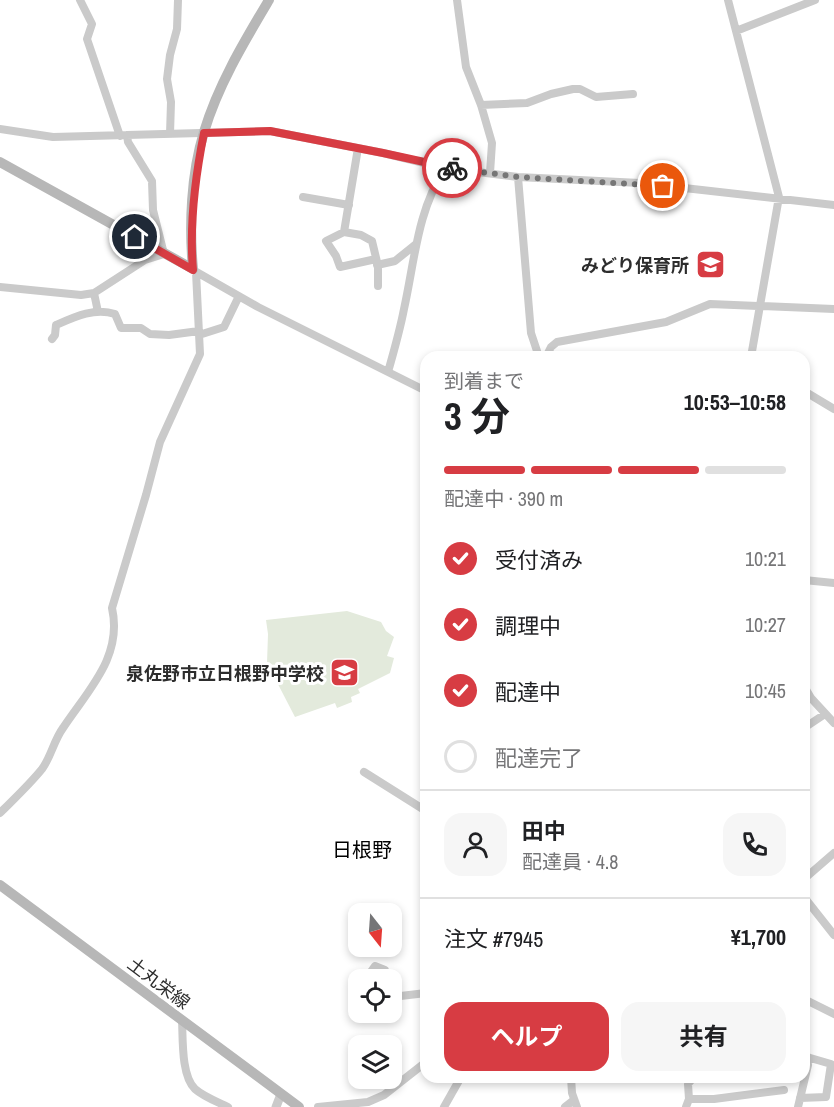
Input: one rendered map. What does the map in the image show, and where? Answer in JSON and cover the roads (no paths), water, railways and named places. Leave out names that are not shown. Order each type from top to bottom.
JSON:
[{"type":"main road","points":[[195,271],[191,223],[195,181],[204,133],[226,78],[268,0]]},
{"type":"main road","points":[[0,162],[195,271]]},
{"type":"main road","name":"土丸栄線","points":[[0,885],[299,1107]]},
{"type":"street","points":[[0,287],[81,295],[94,293],[145,260],[164,254],[153,210],[152,181],[124,136],[96,70],[87,39],[92,24],[80,0]]},
{"type":"street","points":[[170,134],[171,102],[167,79],[177,29],[178,0]]},
{"type":"street","points":[[457,0],[460,39],[466,67],[481,105],[492,143],[490,173]]},
{"type":"street","points":[[728,0],[778,197],[752,351]]},
{"type":"street","points":[[736,31],[815,0]]},
{"type":"street","points":[[481,105],[528,103],[550,94],[573,89],[580,89],[596,98],[633,94]]},
{"type":"street","points":[[0,129],[52,137],[270,131],[445,168],[518,177],[640,183],[834,205]]},
{"type":"street","points":[[344,231],[358,148]]},
{"type":"street","points":[[388,372],[404,309],[416,243],[430,194],[445,168]]},
{"type":"street","points":[[518,177],[531,333],[537,351]]},
{"type":"street","points":[[303,197],[348,205]]},
{"type":"street","points":[[378,286],[377,262],[372,242],[362,235],[344,231],[326,241],[340,267],[377,262],[395,261],[416,243]]},
{"type":"street","points":[[195,271],[239,296],[420,388]]},
{"type":"street","points":[[0,813],[42,768],[61,730],[97,680],[112,651],[116,624],[112,608],[160,442],[200,354],[195,271]]},
{"type":"street","points":[[94,293],[98,312]]},
{"type":"street","points":[[52,339],[56,325],[73,317],[98,312],[115,314],[121,328],[141,328],[150,334],[199,333],[224,327],[239,296]]},
{"type":"street","points":[[549,351],[557,342],[666,322],[710,304],[834,309]]},
{"type":"street","points":[[810,395],[834,409]]},
{"type":"street","points":[[810,581],[834,583]]},
{"type":"street","points":[[810,696],[834,723]]},
{"type":"street","points":[[810,724],[825,714]]},
{"type":"street","points":[[364,772],[420,807]]},
{"type":"street","points":[[810,874],[834,853]]},
{"type":"street","points":[[810,905],[834,935]]},
{"type":"street","points":[[402,996],[420,994]]},
{"type":"street","points":[[810,1002],[834,1014]]},
{"type":"street","points":[[182,1020],[184,1060],[192,1085],[196,1090],[228,1107]]},
{"type":"street","points":[[800,1098],[826,1097],[831,1064],[810,1058]]},
{"type":"street","points":[[318,1107],[368,1102],[384,1095],[420,1067]]},
{"type":"street","points":[[444,1107],[458,1083]]},
{"type":"street","points":[[565,1107],[575,1104],[572,1083]]},
{"type":"street","points":[[689,1083],[688,1103],[784,1089]]},
{"type":"street","points":[[798,1107],[804,1083]]},
{"type":"street","points":[[276,1107],[281,1094]]},
{"type":"street","points":[[735,1096],[735,1107]]},
{"type":"place","name":"みどり保育所","points":[[710,265]]},
{"type":"place","name":"泉佐野市立日根野中学校","points":[[345,673]]},
{"type":"district","name":"日根野","points":[[362,849]]}]
